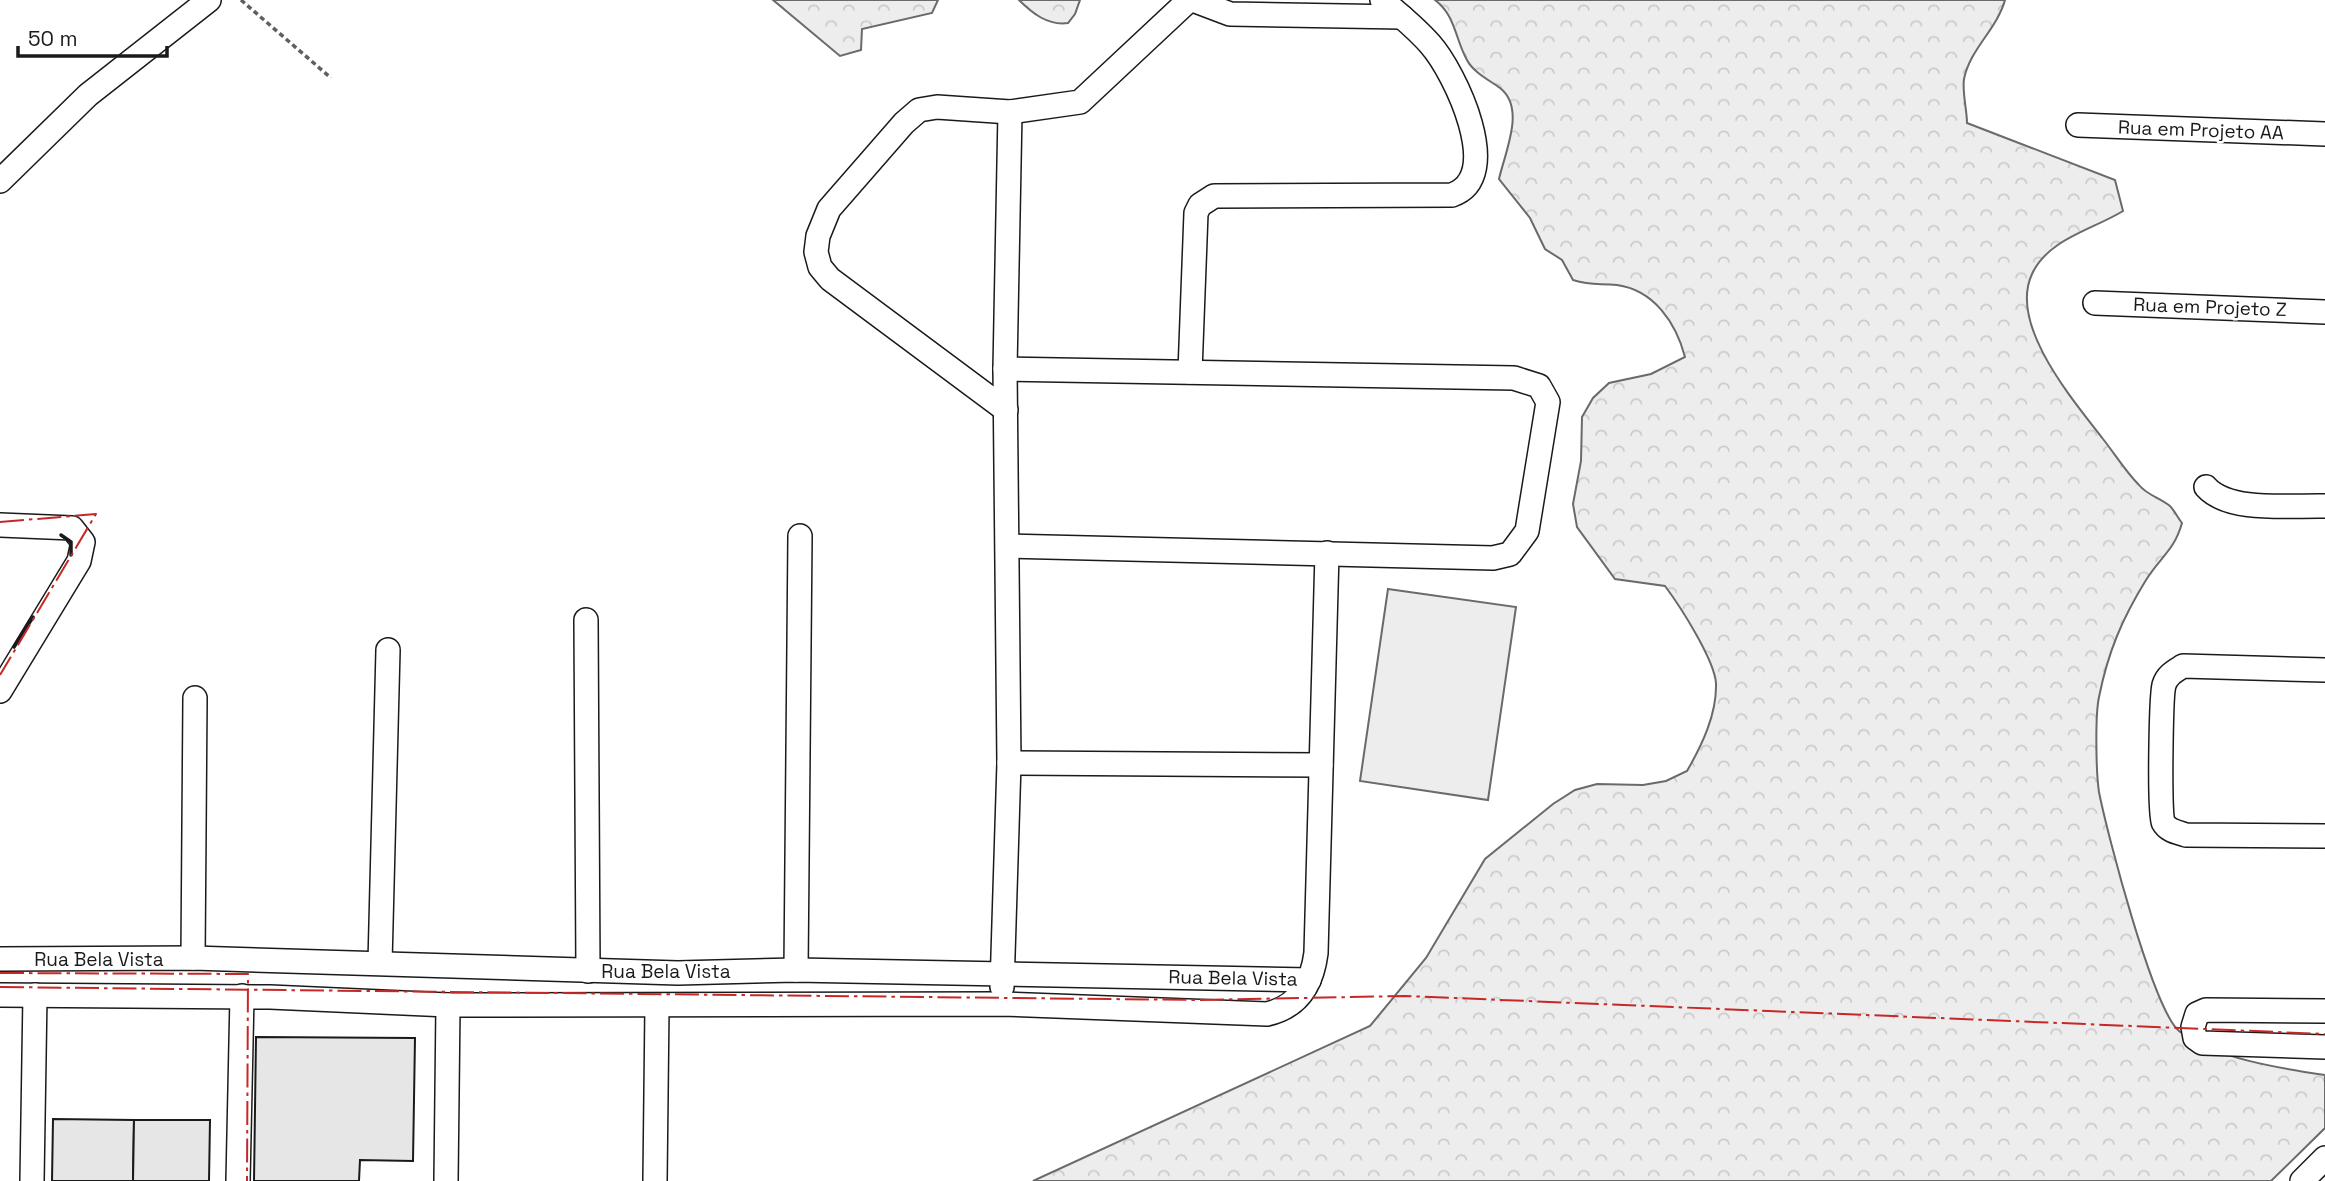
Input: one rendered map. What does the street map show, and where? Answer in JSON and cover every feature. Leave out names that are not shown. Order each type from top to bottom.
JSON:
[{"type":"street","points":[[0,181],[88,95],[209,0]]},
{"type":"street","points":[[1006,410],[830,279],[820,267],[816,252],[818,236],[829,209],[904,123],[919,110],[937,107],[1010,112],[1080,102],[1191,0],[1230,14],[1402,17]]},
{"type":"street","points":[[1191,372],[1196,213],[1206,199],[1214,196],[1452,195],[1464,191],[1471,182],[1475,169],[1474,146],[1460,92],[1430,44],[1382,0]]},
{"type":"street","points":[[1002,1004],[1009,763],[1005,369],[1010,112]]},
{"type":"street","name":"Rua em Projeto AA","points":[[2078,125],[2325,134]]},
{"type":"street","name":"Rua em Projeto Z","points":[[2095,303],[2325,312]]},
{"type":"street","points":[[1005,369],[1514,378],[1529,381],[1545,393],[1548,402],[1527,531],[1510,554],[1493,558],[1008,546]]},
{"type":"street","points":[[2206,488],[2221,500],[2242,504],[2325,506]]},
{"type":"street","points":[[0,525],[72,528],[83,542],[82,552],[10,660],[0,691]]},
{"type":"street","points":[[796,970],[800,536]]},
{"type":"street","points":[[1309,980],[1316,953],[1327,553]]},
{"type":"street","points":[[586,620],[588,971]]},
{"type":"street","points":[[380,963],[388,650]]},
{"type":"street","points":[[2325,670],[2183,666],[2165,680],[2161,695],[2163,764],[2159,806],[2161,821],[2170,830],[2186,835],[2325,836]]},
{"type":"street","points":[[193,958],[195,698]]},
{"type":"street","points":[[1009,763],[1321,765]]},
{"type":"street","name":"Rua Bela Vista","points":[[0,959],[193,958],[678,973],[796,970],[1309,980]]},
{"type":"street","points":[[270,961],[270,997]]},
{"type":"street","points":[[654,1181],[668,1006],[678,973]]},
{"type":"street","name":"Rua Bela Vista","points":[[0,995],[242,996],[448,1005],[1002,1004],[1267,1014],[1284,1010],[1295,1003],[1309,980]]},
{"type":"street","points":[[32,1181],[35,995]]},
{"type":"street","points":[[238,1181],[242,996]]},
{"type":"street","points":[[446,1181],[448,1005]]},
{"type":"street","points":[[2325,1011],[2206,1010],[2197,1014],[2193,1027],[2195,1038],[2202,1043],[2325,1047]]},
{"type":"street","points":[[2302,1181],[2325,1158]]},
{"type":"path","points":[[241,0],[331,78]]},
{"type":"green space","points":[[773,0],[938,0],[932,13],[862,29],[861,50],[840,56]]},
{"type":"green space","points":[[1019,0],[1080,0],[1068,23],[1061,23],[1041,18]]},
{"type":"green space","points":[[1435,0],[2005,0],[1967,68],[1964,84],[1967,123],[2115,180],[2123,211],[2072,236],[2039,262],[2032,274],[2027,294],[2029,316],[2036,339],[2061,384],[2129,474],[2142,488],[2170,506],[2182,523],[2171,547],[2146,580],[2130,608],[2107,665],[2099,697],[2096,730],[2099,792],[2144,957],[2168,1016],[2179,1031],[2229,1055],[2269,1066],[2325,1075],[2325,1128],[2271,1181],[1033,1181],[1370,1026],[1426,958],[1485,859],[1553,804],[1575,790],[1597,784],[1643,785],[1666,781],[1687,771],[1708,729],[1716,683],[1703,647],[1687,619],[1665,586],[1615,579],[1577,527],[1573,504],[1581,461],[1582,417],[1593,398],[1609,383],[1651,374],[1685,357],[1681,344],[1662,310],[1642,294],[1617,285],[1573,280],[1562,260],[1545,249],[1530,218],[1499,179],[1512,131],[1512,107],[1508,97],[1473,68],[1463,52],[1451,20]]},
{"type":"shaded area","points":[[1388,589],[1516,607],[1488,800],[1360,781]]},
{"type":"building","points":[[256,1037],[415,1038],[413,1161],[360,1160],[359,1181],[254,1181]]},
{"type":"building","points":[[53,1119],[134,1120],[133,1181],[52,1181]]},
{"type":"building","points":[[134,1120],[210,1120],[209,1181],[133,1181]]},
{"type":"wall","points":[[61,535],[71,542],[71,555]]},
{"type":"wall","points":[[14,647],[33,617]]},
{"type":"power","points":[[0,522],[96,514],[0,675]]},
{"type":"power","points":[[0,973],[248,974],[247,1181]]},
{"type":"power","points":[[0,987],[1198,1000],[1406,996],[2325,1034]]}]
